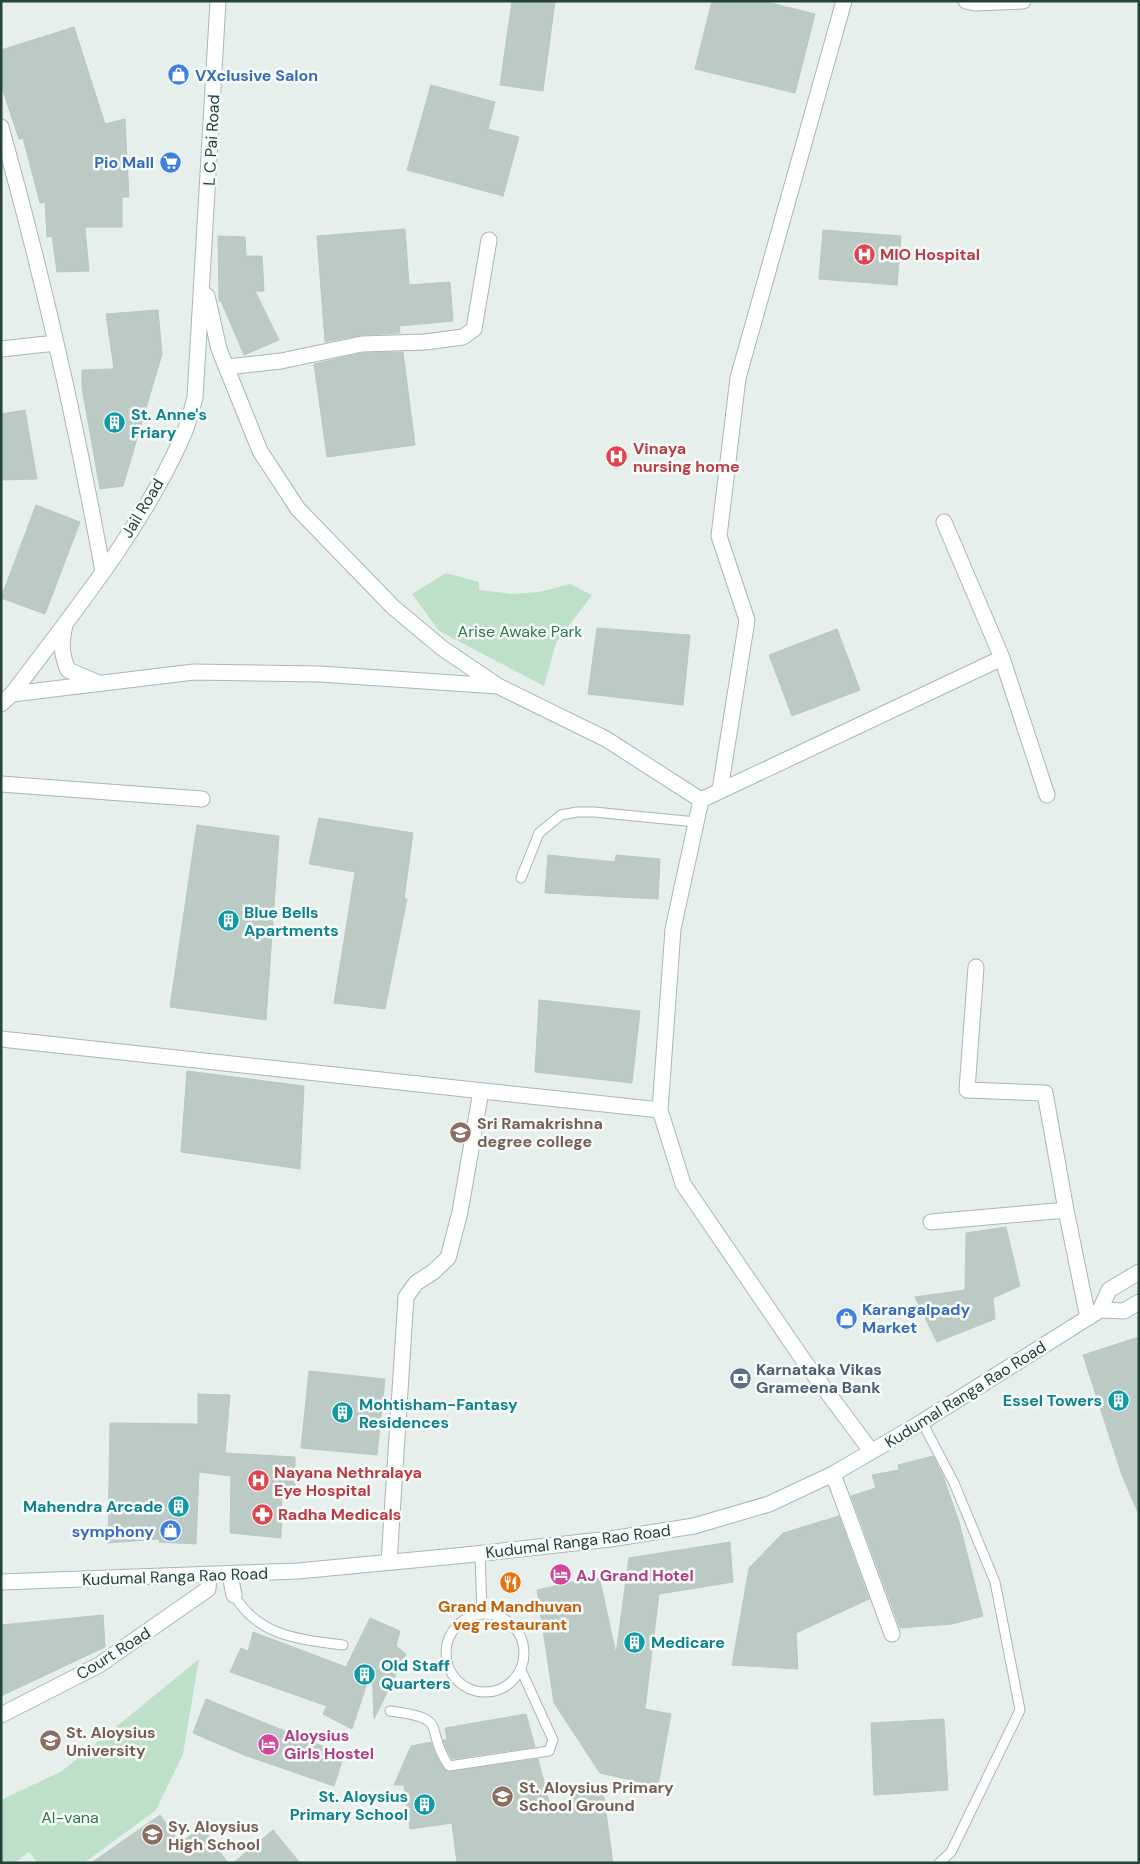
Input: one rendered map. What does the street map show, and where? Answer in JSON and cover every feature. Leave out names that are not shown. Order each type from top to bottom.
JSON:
[{"type":"street","name":"L C Pai Road","points":[[204,280],[218,1]]},
{"type":"street","points":[[720,790],[747,620],[719,536],[738,378],[844,1]]},
{"type":"street","points":[[966,1],[975,3],[1023,1]]},
{"type":"street","points":[[1,127],[82,454],[103,572]]},
{"type":"street","points":[[227,367],[281,361],[362,344],[425,342],[463,337],[474,329],[489,240]]},
{"type":"street","points":[[204,280],[219,348],[260,451],[298,509],[348,558],[393,607],[442,648],[498,686],[606,738],[701,800]]},
{"type":"street","name":"Jail Road","points":[[6,699],[103,572],[144,508],[183,437],[195,398],[204,280]]},
{"type":"street","points":[[1,349],[56,343]]},
{"type":"street","points":[[944,522],[1002,658],[1048,795]]},
{"type":"street","points":[[65,624],[61,642],[62,657],[68,670],[103,684]]},
{"type":"street","points":[[871,1451],[804,1361],[682,1184],[660,1110],[673,929],[701,800],[1002,658]]},
{"type":"street","points":[[6,699],[194,672],[320,674],[498,686]]},
{"type":"street","points":[[1,784],[202,799]]},
{"type":"street","points":[[976,967],[967,1090],[1045,1093],[1066,1210],[1094,1314]]},
{"type":"street","points":[[1,1038],[660,1110]]},
{"type":"street","points":[[389,1562],[406,1297],[416,1283],[433,1272],[448,1258],[460,1212],[481,1091]]},
{"type":"street","points":[[931,1222],[1066,1210]]},
{"type":"street","points":[[1094,1314],[1110,1290],[1139,1272]]},
{"type":"street","points":[[1094,1314],[1124,1311],[1139,1302]]},
{"type":"street","name":"Kudumal Ranga Rao Road","points":[[1,1582],[230,1575],[480,1553],[610,1539],[694,1526],[770,1504],[833,1474],[922,1422],[1094,1314]]},
{"type":"street","points":[[833,1474],[892,1634]]},
{"type":"street","points":[[230,1575],[234,1595]]},
{"type":"street","name":"Court Road","points":[[1,1715],[99,1665],[208,1589],[209,1576]]},
{"type":"lane","points":[[521,878],[539,833],[561,815],[577,812],[594,812],[696,822]]},
{"type":"lane","points":[[922,1422],[954,1483],[995,1582],[1020,1710],[951,1852],[939,1863]]},
{"type":"lane","points":[[480,1553],[482,1613]]},
{"type":"lane","points":[[234,1595],[243,1610],[267,1628],[293,1639],[343,1645]]},
{"type":"lane","points":[[482,1613],[496,1615],[508,1620],[518,1630],[524,1643],[525,1656],[521,1670],[513,1681],[502,1689],[488,1692],[474,1691],[463,1686],[454,1678],[448,1667],[445,1655],[446,1643],[451,1631],[459,1622],[470,1616],[482,1613]]},
{"type":"lane","points":[[390,1712],[418,1715],[433,1724],[449,1766],[550,1751],[553,1740],[521,1670]]},
{"type":"green space","name":"Arise Awake Park","points":[[446,573],[479,582],[479,590],[514,594],[539,592],[570,584],[592,595],[556,643],[544,686],[439,631],[412,594]]},
{"type":"green space","name":"Al-vana","points":[[199,1659],[183,1754],[156,1810],[84,1863],[38,1863],[29,1852],[14,1863],[1,1863],[1,1800],[62,1771]]},
{"type":"building","points":[[512,1],[555,1],[543,91],[500,85]]},
{"type":"building","points":[[712,1],[763,1],[815,14],[795,93],[695,69]]},
{"type":"building","points":[[74,27],[105,124],[125,119],[129,197],[122,197],[122,227],[85,227],[89,271],[57,272],[52,236],[47,237],[45,202],[40,203],[23,138],[19,139],[1,85],[1,50]]},
{"type":"building","points":[[431,85],[495,102],[488,129],[519,137],[503,196],[407,170]]},
{"type":"building","points":[[405,229],[409,285],[450,282],[453,321],[399,326],[400,333],[362,335],[325,342],[317,236]]},
{"type":"building","points":[[823,230],[901,236],[897,285],[819,279]]},
{"type":"building","points":[[218,236],[245,237],[246,256],[262,256],[264,291],[255,291],[279,340],[244,355],[221,301],[219,301]]},
{"type":"building","name":"St. Anne's Friary","points":[[158,310],[162,354],[123,486],[100,489],[82,388],[82,370],[114,369],[106,314]]},
{"type":"building","points":[[403,352],[415,445],[327,457],[314,364],[363,353]]},
{"type":"building","points":[[25,410],[37,479],[1,480],[1,414]]},
{"type":"building","points":[[36,505],[80,522],[45,614],[1,598]]},
{"type":"building","points":[[597,628],[690,635],[683,705],[588,694]]},
{"type":"building","points":[[837,629],[860,690],[792,716],[769,655]]},
{"type":"building","points":[[319,818],[413,833],[404,899],[407,899],[385,1009],[334,1003],[355,872],[309,864]]},
{"type":"building","name":"Blue Bells Apartments","points":[[197,825],[279,836],[266,1020],[170,1007]]},
{"type":"building","points":[[548,855],[615,862],[616,855],[660,859],[658,899],[545,893]]},
{"type":"building","points":[[539,1000],[640,1011],[632,1083],[535,1072]]},
{"type":"building","points":[[187,1071],[304,1086],[300,1169],[181,1152]]},
{"type":"building","points":[[1006,1227],[1020,1286],[993,1298],[995,1319],[937,1342],[915,1297],[965,1290],[966,1233]]},
{"type":"building","name":"Essel Towers","points":[[1139,1337],[1139,1515],[1122,1475],[1083,1355]]},
{"type":"building","name":"Mohtisham-Fantasy Residences","points":[[309,1371],[385,1379],[377,1455],[301,1448]]},
{"type":"building","points":[[198,1394],[230,1395],[225,1453],[295,1457],[295,1488],[282,1488],[281,1538],[230,1533],[231,1476],[199,1472],[196,1544],[159,1542],[160,1539],[108,1543],[110,1423],[198,1424]]},
{"type":"building","points":[[933,1456],[943,1476],[959,1522],[983,1616],[952,1624],[900,1628],[851,1496],[876,1488],[872,1475],[899,1470],[898,1465]]},
{"type":"building","points":[[839,1516],[869,1599],[796,1633],[798,1669],[732,1665],[749,1568],[783,1533]]},
{"type":"building","points":[[730,1542],[733,1582],[659,1594],[645,1709],[671,1714],[658,1786],[600,1773],[554,1703],[537,1590],[599,1576],[616,1654],[629,1558]]},
{"type":"building","points":[[103,1615],[105,1647],[1,1696],[1,1625]]},
{"type":"building","points":[[370,1618],[400,1631],[396,1646],[406,1654],[374,1719],[372,1668],[352,1729],[323,1714],[327,1706],[230,1672],[241,1648],[248,1651],[253,1632],[346,1667]]},
{"type":"building","name":"Aloysius Girls Hostel","points":[[206,1699],[344,1755],[334,1786],[244,1755],[193,1733]]},
{"type":"building","name":"St. Aloysius Primary School","points":[[526,1714],[535,1747],[452,1759],[443,1740],[447,1740],[445,1728]]},
{"type":"building","points":[[944,1719],[948,1790],[874,1795],[871,1723]]},
{"type":"building","points":[[431,1742],[436,1756],[447,1772],[538,1759],[552,1813],[571,1809],[567,1789],[602,1784],[613,1863],[457,1863],[452,1823],[410,1829],[404,1785],[394,1785],[411,1746]]},
{"type":"building","name":"Sy. Aloysius High School","points":[[160,1815],[180,1843],[202,1827],[228,1863],[91,1863]]},
{"type":"building","points":[[273,1830],[300,1863],[233,1863]]},
{"type":"place","name":"VXclusive Salon","points":[[179,75]]},
{"type":"place","name":"Pio Mall","points":[[170,162]]},
{"type":"place","name":"MIO Hospital","points":[[864,254]]},
{"type":"place","name":"St. Anne's Friary","points":[[115,423]]},
{"type":"place","name":"Vinaya nursing home","points":[[617,457]]},
{"type":"place","name":"Blue Bells Apartments","points":[[228,921]]},
{"type":"place","name":"Sri Ramakrishna degree college","points":[[461,1132]]},
{"type":"place","name":"Karangalpady Market","points":[[846,1318]]},
{"type":"place","name":"Karnataka Vikas Grameena Bank","points":[[740,1378]]},
{"type":"place","name":"Essel Towers","points":[[1118,1400]]},
{"type":"place","name":"Mohtisham-Fantasy Residences","points":[[343,1413]]},
{"type":"place","name":"Nayana Nethralaya Eye Hospital","points":[[258,1481]]},
{"type":"place","name":"Mahendra Arcade","points":[[179,1506]]},
{"type":"place","name":"Radha Medicals","points":[[262,1514]]},
{"type":"place","name":"symphony","points":[[170,1531]]},
{"type":"place","name":"AJ Grand Hotel","points":[[560,1575]]},
{"type":"place","name":"Grand Mandhuvan veg restaurant","points":[[510,1582]]},
{"type":"place","name":"Medicare","points":[[635,1642]]},
{"type":"place","name":"Old Staff Quarters","points":[[365,1674]]},
{"type":"place","name":"St. Aloysius University","points":[[50,1741]]},
{"type":"place","name":"Aloysius Girls Hostel","points":[[268,1744]]},
{"type":"place","name":"St. Aloysius Primary School Ground","points":[[503,1796]]},
{"type":"place","name":"St. Aloysius Primary School","points":[[424,1805]]},
{"type":"place","name":"Sy. Aloysius High School","points":[[152,1835]]}]
